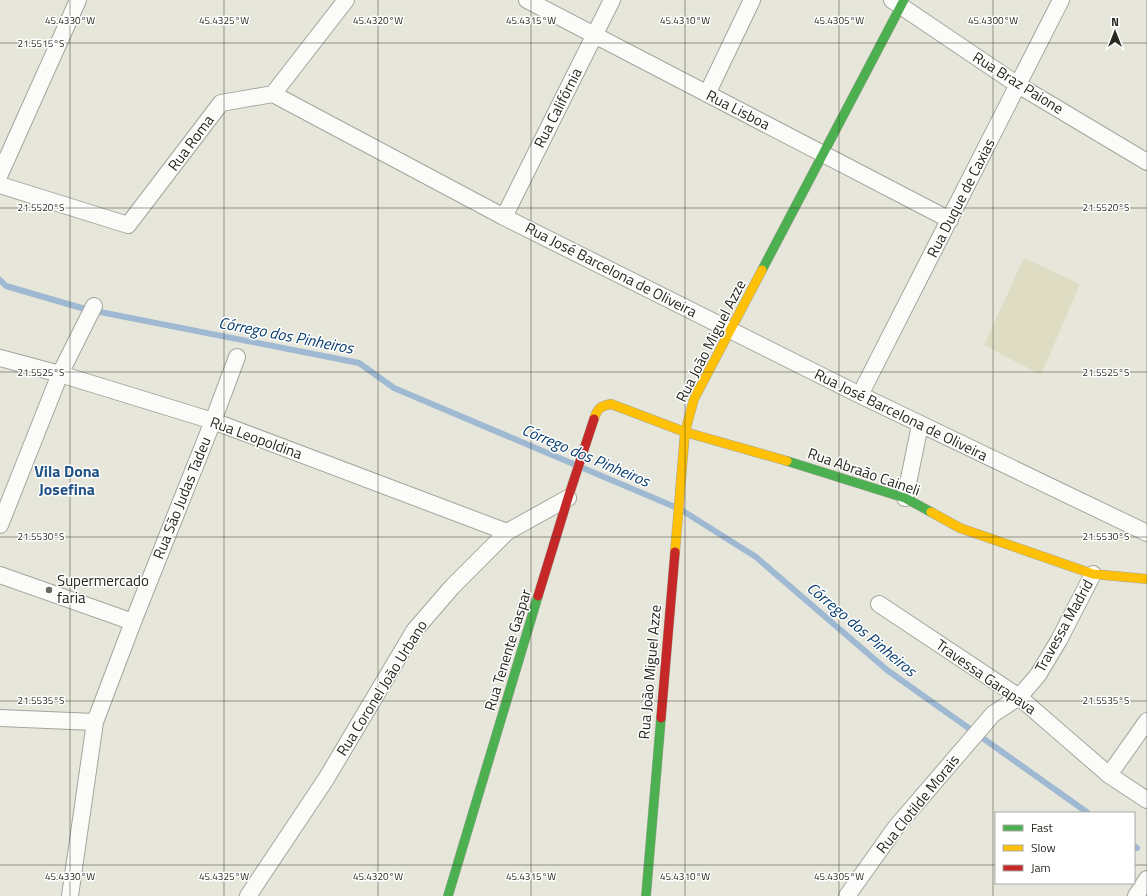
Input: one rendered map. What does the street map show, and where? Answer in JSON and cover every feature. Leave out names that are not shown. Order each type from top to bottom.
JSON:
[{"type":"street","points":[[0,174],[78,0]]},
{"type":"street","points":[[273,94],[346,0]]},
{"type":"street","name":"Rua Lisboa","points":[[527,0],[950,220]]},
{"type":"street","name":"Rua Califórnia","points":[[504,216],[612,0]]},
{"type":"street","points":[[707,94],[752,0]]},
{"type":"street","name":"Rua Duque de Caxias","points":[[860,395],[1062,0]]},
{"type":"street","name":"Rua Braz Paione","points":[[899,2],[1018,85],[1147,162]]},
{"type":"street","name":"Rua João Miguel Azze","points":[[646,896],[685,432],[694,399],[823,154],[899,2]]},
{"type":"street","name":"Rua José Barcelona de Oliveira","points":[[273,94],[504,216],[860,395],[1147,533]]},
{"type":"street","name":"Rua Roma","points":[[0,185],[128,225],[221,103],[273,94]]},
{"type":"street","points":[[0,525],[60,374],[94,306]]},
{"type":"street","name":"Rua São Judas Tadeu","points":[[70,896],[95,722],[237,357]]},
{"type":"street","name":"Rua Leopoldina","points":[[0,358],[60,374],[213,421],[507,532]]},
{"type":"street","name":"Rua Abraão Caineli","points":[[596,412],[600,407],[611,404],[685,432],[778,458],[905,498],[960,528],[1093,574],[1147,579]]},
{"type":"street","name":"Rua Tenente Gaspar","points":[[448,896],[568,498],[596,412]]},
{"type":"street","points":[[905,498],[920,425]]},
{"type":"street","name":"Rua Coronel João Urbano","points":[[248,896],[326,779],[414,631],[452,587],[507,532],[568,498]]},
{"type":"street","name":"Travessa Madrid","points":[[993,714],[1016,699],[1038,675],[1059,640],[1093,574]]},
{"type":"street","points":[[0,575],[133,622]]},
{"type":"street","name":"Travessa Garapava","points":[[879,604],[1016,699],[1109,775],[1147,800]]},
{"type":"street","name":"Rua Clotilde Morais","points":[[848,896],[896,827],[993,714]]},
{"type":"street","points":[[0,718],[95,722]]},
{"type":"street","points":[[1109,775],[1147,720]]},
{"type":"street","points":[[1136,896],[1147,878]]},
{"type":"green space","points":[[1024,258],[1080,284],[1041,375],[984,345]]},
{"type":"waterway","name":"Córrego dos Pinheiros","points":[[0,280],[6,286],[85,309],[359,363],[394,388],[675,507]]},
{"type":"waterway","name":"Córrego dos Pinheiros","points":[[683,511],[756,557],[887,670],[1087,812]]},
{"type":"traffic: fast","points":[[762,270],[904,0]]},
{"type":"traffic: fast","points":[[787,461],[905,498],[931,512]]},
{"type":"traffic: fast","points":[[448,896],[538,596]]},
{"type":"traffic: fast","points":[[646,896],[661,718]]},
{"type":"traffic: slow","points":[[675,552],[685,432],[694,399],[762,270]]},
{"type":"traffic: slow","points":[[594,419],[600,408],[611,404],[685,432],[787,461]]},
{"type":"traffic: slow","points":[[931,512],[960,528],[1093,574],[1147,579]]},
{"type":"traffic: jam","points":[[538,596],[594,419]]},
{"type":"traffic: jam","points":[[661,718],[675,552]]},
{"type":"place","name":"Supermercado faria","points":[[49,590]]},
{"type":"district","name":"Vila Dona Josefina","points":[[67,480]]}]
